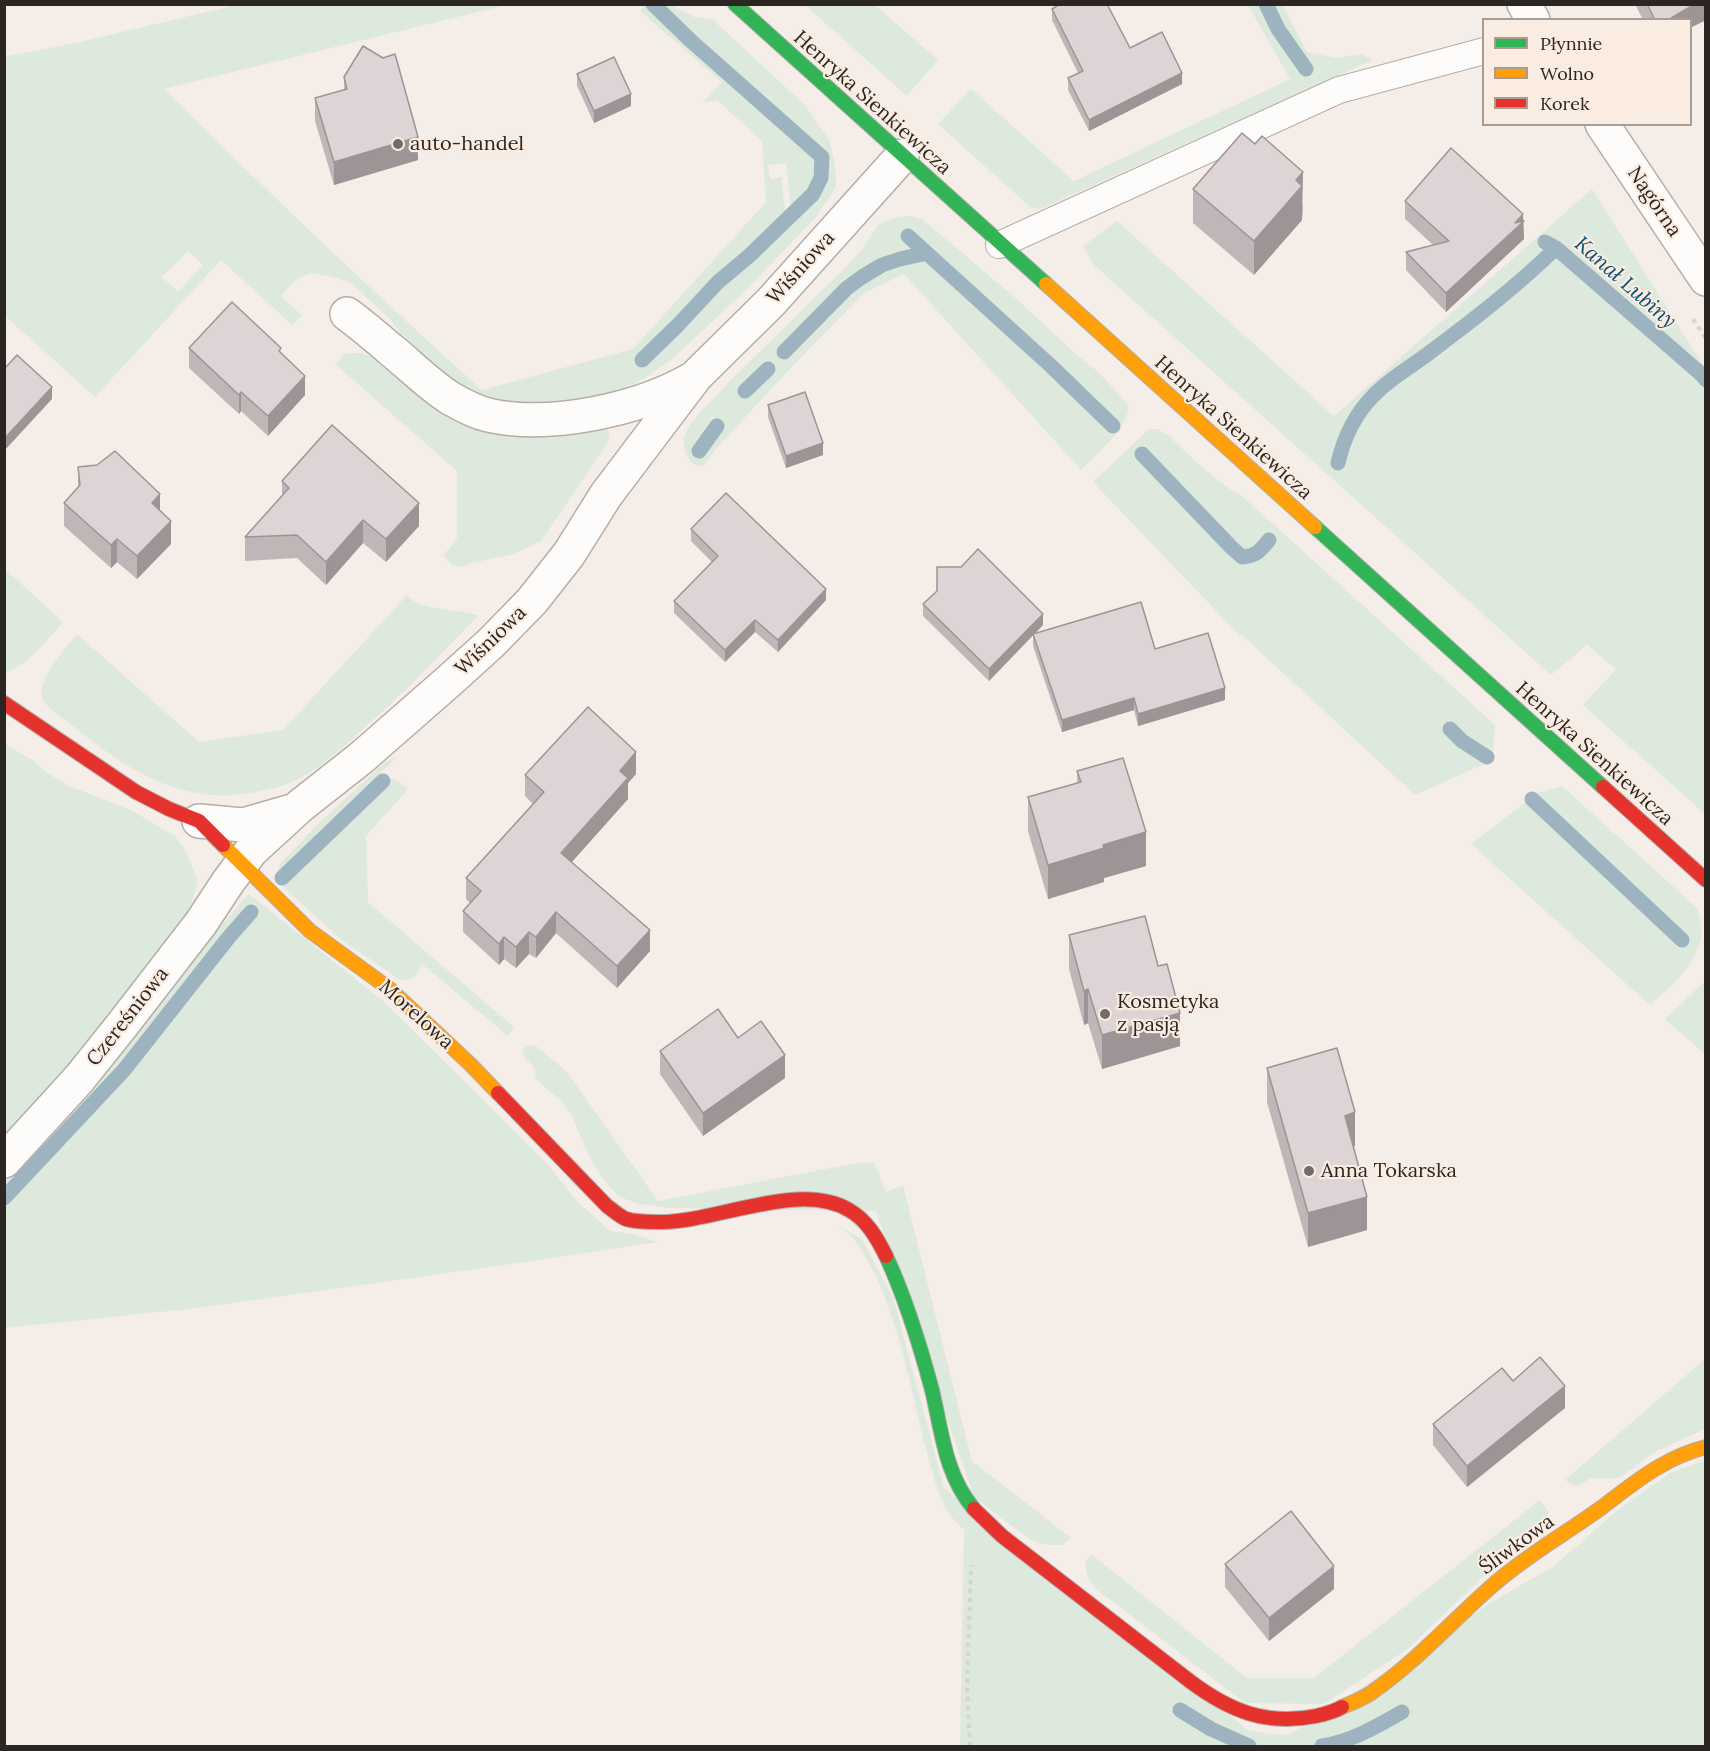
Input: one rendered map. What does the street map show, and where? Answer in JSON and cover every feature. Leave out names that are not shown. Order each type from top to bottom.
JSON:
[{"type":"street","name":"Henryka Sienkiewicza","points":[[735,4],[999,245],[1706,880]]},
{"type":"street","points":[[1524,4],[1532,18]]},
{"type":"street","name":"Nagórna","points":[[1603,126],[1706,279]]},
{"type":"street","name":"Wiśniowa","points":[[241,864],[251,851],[300,806],[411,715],[491,643],[532,601],[569,554],[606,495],[696,376],[771,302],[902,156]]},
{"type":"street","name":"Wiśniowa","points":[[347,314],[450,398],[485,414],[508,419],[556,418],[612,409],[675,389],[696,376]]},
{"type":"street","name":"Morelowa","points":[[4,703],[136,792],[199,821],[243,825],[285,813],[300,806]]},
{"type":"street","name":"Morelowa","points":[[199,821],[310,931],[390,990],[415,1013],[478,1072],[607,1206],[625,1218]]},
{"type":"street","name":"Czereśniowa","points":[[4,1161],[79,1079],[123,1024],[201,923],[241,864]]},
{"type":"street","name":"Śliwkowa","points":[[625,1218],[653,1222],[687,1221],[789,1199],[828,1202],[845,1209],[863,1221],[877,1238],[909,1310],[949,1467],[968,1503],[987,1524],[1200,1689],[1242,1712],[1261,1718],[1290,1720],[1313,1718],[1358,1701],[1409,1664],[1521,1562],[1563,1535],[1656,1467],[1700,1448]]},
{"type":"lane","points":[[999,245],[1339,90],[1482,52]]},
{"type":"path","points":[[970,1746],[967,1677],[972,1547],[976,1536],[987,1524]]},
{"type":"shaded area","points":[[236,5],[506,5],[164,89],[321,241],[482,390],[633,349],[766,202],[762,141],[717,100],[703,102],[722,82],[640,11],[645,5],[672,5],[694,17],[713,20],[805,105],[829,140],[835,165],[836,187],[815,218],[745,291],[672,359],[645,378],[617,393],[593,401],[526,407],[476,398],[421,359],[389,318],[351,283],[312,273],[300,277],[281,297],[302,315],[292,325],[221,260],[95,397],[5,316],[4,57],[80,42]],"holes":[[[786,163],[791,209],[785,210],[781,177],[770,179],[768,165]],[[188,251],[203,265],[178,292],[162,277]]]},
{"type":"shaded area","points":[[805,5],[875,5],[938,60],[907,96]]},
{"type":"shaded area","points":[[1248,5],[1283,5],[1307,52],[1336,58],[1361,54],[1373,60],[1040,209],[1030,207],[938,124],[971,89],[1074,181],[1290,79]]},
{"type":"shaded area","points":[[1592,189],[1705,368],[1705,814],[1583,705],[1616,669],[1587,645],[1551,675],[1094,265],[1083,246],[1117,221],[1334,416]]},
{"type":"shaded area","points":[[910,216],[922,219],[1011,294],[1097,371],[1128,404],[1124,421],[1111,439],[1081,470],[904,274],[864,293],[785,374],[703,466],[692,463],[684,449],[684,437],[700,413],[849,264],[878,225],[897,217]]},
{"type":"shaded area","points":[[361,353],[375,358],[429,398],[606,426],[610,436],[607,444],[541,541],[514,554],[462,567],[452,565],[443,555],[457,540],[457,471],[335,364],[345,354]]},
{"type":"shaded area","points":[[1149,429],[1158,429],[1169,436],[1199,465],[1242,496],[1495,725],[1493,752],[1482,765],[1415,795],[1242,635],[1240,636],[1093,482]]},
{"type":"shaded area","points":[[5,569],[63,622],[29,658],[5,673]]},
{"type":"shaded area","points":[[407,595],[420,604],[430,607],[478,616],[379,715],[337,752],[298,779],[275,788],[229,795],[204,794],[181,790],[158,782],[115,758],[50,709],[43,700],[42,688],[49,672],[77,634],[199,742],[283,730]]},
{"type":"shaded area","points":[[5,744],[69,786],[129,809],[175,836],[184,848],[198,881],[187,914],[164,946],[67,1070],[5,1140]]},
{"type":"shaded area","points":[[398,756],[376,777],[396,780],[408,789],[366,836],[368,902],[514,1027],[508,1036],[422,964],[416,975],[408,980],[399,979],[342,940],[283,887],[278,873],[280,864],[315,827],[385,762]]},
{"type":"shaded area","points":[[1562,786],[1697,908],[1702,932],[1696,954],[1675,982],[1650,1005],[1471,844],[1537,793]]},
{"type":"shaded area","points":[[249,894],[383,1001],[549,1166],[577,1201],[610,1231],[632,1234],[659,1242],[198,1308],[5,1328],[5,1181],[22,1164]]},
{"type":"shaded area","points":[[1705,981],[1705,1054],[1665,1019]]},
{"type":"shaded area","points":[[535,1045],[567,1072],[658,1201],[857,1163],[874,1162],[886,1192],[903,1185],[972,1461],[1071,1538],[1062,1545],[1047,1545],[1030,1540],[974,1497],[876,1211],[671,1208],[638,1204],[618,1196],[603,1179],[588,1154],[571,1114],[562,1102],[536,1079],[534,1067],[522,1052],[525,1047]]},
{"type":"shaded area","points":[[835,1224],[861,1238],[893,1297],[944,1488],[1248,1730],[1289,1735],[1492,1602],[1552,1567],[1611,1515],[1670,1473],[1705,1460],[1705,1746],[960,1746],[964,1530],[949,1513],[935,1482],[898,1337],[878,1280],[850,1235]]},
{"type":"shaded area","points":[[1705,1359],[1705,1429],[1657,1451],[1619,1478],[1591,1478],[1576,1487],[1565,1480]]},
{"type":"shaded area","points":[[1540,1500],[1549,1512],[1546,1518],[1409,1648],[1324,1704],[1245,1703],[1096,1589],[1088,1578],[1085,1564],[1091,1554],[1247,1678],[1314,1678]]},
{"type":"building","points":[[1060,4],[1107,4],[1130,48],[1162,32],[1182,73],[1089,120],[1068,78],[1083,71],[1052,9]]},
{"type":"building","points":[[1647,4],[1695,4],[1671,18],[1654,18]]},
{"type":"building","points":[[363,46],[383,58],[395,54],[418,137],[334,162],[315,98],[347,89],[344,77]]},
{"type":"building","points":[[614,57],[631,94],[594,111],[577,74]]},
{"type":"building","points":[[1242,133],[1255,144],[1262,136],[1303,172],[1296,180],[1302,186],[1254,241],[1193,189]]},
{"type":"building","points":[[1451,148],[1523,214],[1515,223],[1524,221],[1446,293],[1406,252],[1449,241],[1405,201]]},
{"type":"building","points":[[232,302],[281,348],[279,351],[305,376],[268,416],[241,392],[239,395],[189,348]]},
{"type":"building","points":[[17,355],[52,387],[4,439],[4,366],[6,367]]},
{"type":"building","points":[[805,392],[823,443],[786,456],[768,405]]},
{"type":"building","points":[[332,425],[419,503],[386,539],[363,520],[326,562],[297,535],[245,537],[289,488],[282,481]]},
{"type":"building","points":[[115,451],[160,494],[152,503],[171,521],[137,556],[117,539],[111,545],[64,503],[80,485],[78,467],[97,465]]},
{"type":"building","points":[[726,493],[826,589],[778,640],[755,620],[725,650],[674,601],[718,556],[691,529]]},
{"type":"building","points":[[978,549],[1043,614],[989,669],[923,604],[937,591],[937,567],[961,567]]},
{"type":"building","points":[[1141,602],[1155,649],[1208,633],[1225,688],[1138,714],[1134,698],[1062,720],[1033,634]]},
{"type":"building","points":[[588,707],[636,752],[620,771],[628,778],[561,853],[650,930],[617,966],[556,912],[536,937],[529,932],[516,947],[504,937],[499,944],[463,911],[481,891],[466,878],[544,792],[525,775]]},
{"type":"building","points":[[1123,758],[1146,832],[1048,865],[1028,797],[1081,782],[1077,771]]},
{"type":"building","points":[[1145,916],[1158,966],[1167,964],[1180,1013],[1102,1035],[1088,989],[1084,991],[1069,935]]},
{"type":"building","points":[[718,1009],[738,1038],[761,1021],[785,1055],[703,1113],[660,1051]]},
{"type":"building","points":[[1337,1048],[1355,1112],[1345,1116],[1367,1197],[1308,1213],[1267,1068]]},
{"type":"building","points":[[1540,1357],[1565,1386],[1467,1466],[1433,1424],[1502,1368],[1513,1381]]},
{"type":"building","points":[[1291,1511],[1334,1566],[1269,1618],[1225,1564]]},
{"type":"waterway","points":[[642,360],[718,282],[749,256],[813,194],[821,178],[822,157],[690,40],[653,4]]},
{"type":"waterway","name":"Kanał Lubiny","points":[[1266,4],[1278,29],[1306,69]]},
{"type":"waterway","points":[[908,236],[1051,366],[1113,426]]},
{"type":"waterway","name":"Kanał Lubiny","points":[[1545,242],[1556,248],[1706,380]]},
{"type":"waterway","points":[[1338,463],[1351,426],[1361,410],[1380,389],[1494,303],[1556,248]]},
{"type":"waterway","points":[[784,352],[847,288],[862,277],[882,265],[927,253]]},
{"type":"waterway","points":[[745,391],[768,369]]},
{"type":"waterway","points":[[699,451],[717,426]]},
{"type":"waterway","points":[[1142,454],[1242,557],[1257,552],[1269,540]]},
{"type":"waterway","points":[[1450,729],[1462,741],[1487,757]]},
{"type":"waterway","points":[[282,878],[383,781]]},
{"type":"waterway","points":[[1532,799],[1682,940]]},
{"type":"waterway","points":[[4,1198],[124,1070],[251,912]]},
{"type":"waterway","points":[[1180,1710],[1211,1729],[1249,1746]]},
{"type":"waterway","points":[[1322,1746],[1354,1737],[1402,1712]]},
{"type":"traffic: fast","points":[[735,4],[1046,284]]},
{"type":"traffic: fast","points":[[1315,527],[1603,787]]},
{"type":"traffic: fast","points":[[886,1256],[917,1339],[951,1467],[964,1496],[974,1509]]},
{"type":"traffic: slow","points":[[1046,284],[1315,527]]},
{"type":"traffic: slow","points":[[223,845],[310,931],[391,990],[498,1093]]},
{"type":"traffic: slow","points":[[1342,1707],[1368,1695],[1387,1681],[1419,1655],[1493,1585],[1533,1554],[1650,1472],[1677,1457],[1706,1447]]},
{"type":"traffic: jam","points":[[4,703],[136,792],[199,821],[223,845]]},
{"type":"traffic: jam","points":[[1603,787],[1706,880]]},
{"type":"traffic: jam","points":[[498,1093],[607,1206],[626,1219],[646,1222],[681,1221],[781,1201],[806,1199],[829,1202],[849,1210],[861,1219],[875,1236],[886,1256]]},
{"type":"traffic: jam","points":[[974,1509],[1002,1536],[1191,1682],[1220,1701],[1250,1714],[1281,1719],[1316,1716],[1342,1707]]},
{"type":"place","name":"auto-handel","points":[[398,144]]},
{"type":"place","name":"Kosmetyka z pasją","points":[[1105,1014]]},
{"type":"place","name":"Anna Tokarska","points":[[1309,1171]]}]
